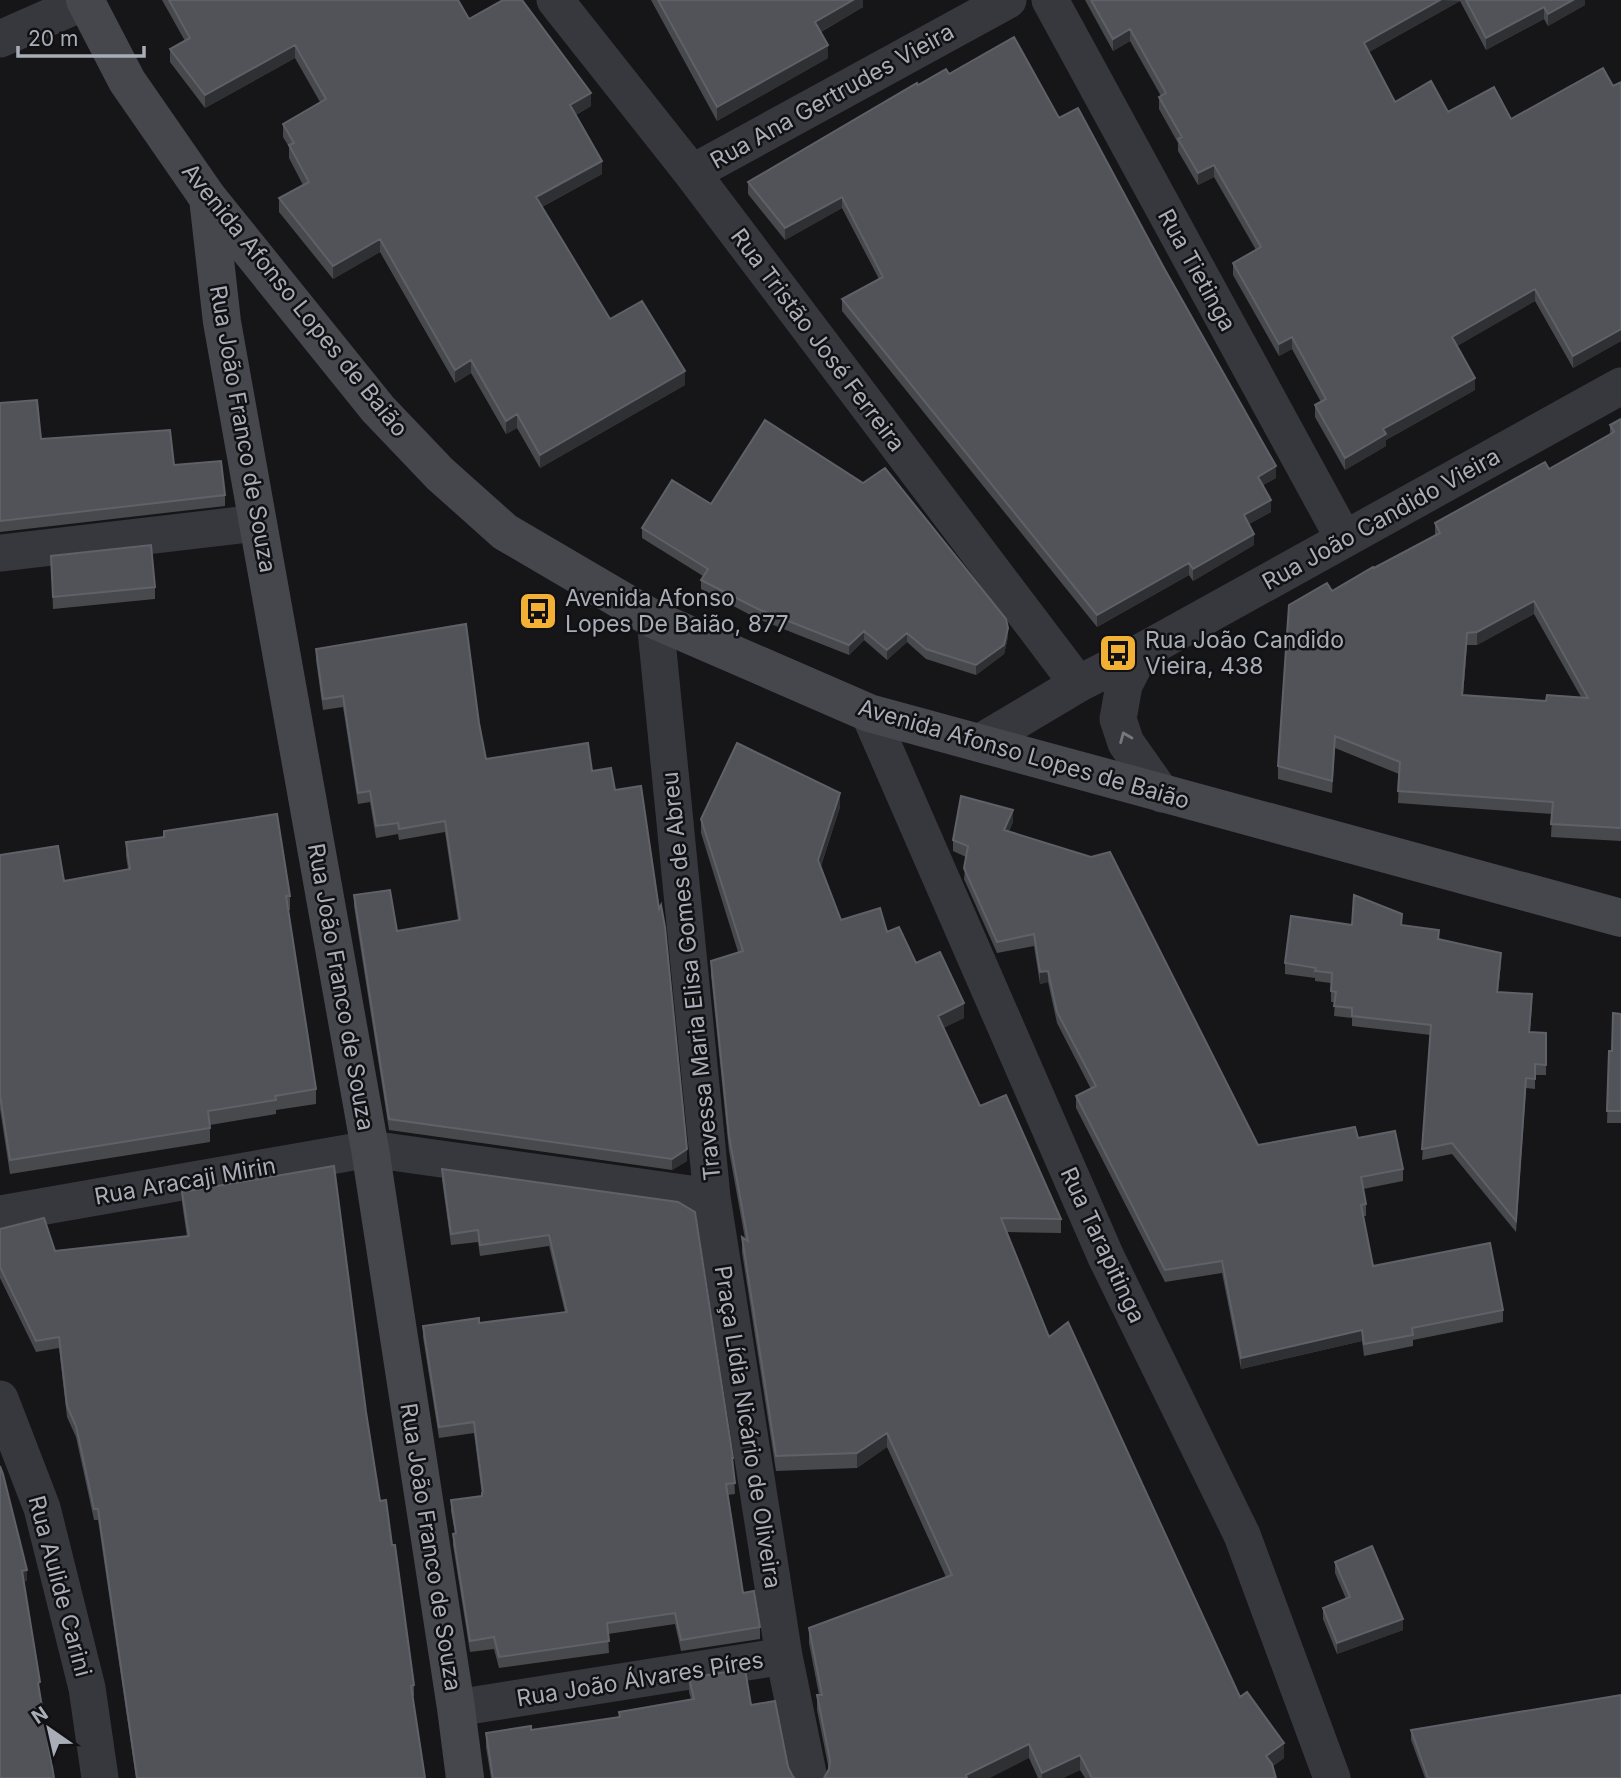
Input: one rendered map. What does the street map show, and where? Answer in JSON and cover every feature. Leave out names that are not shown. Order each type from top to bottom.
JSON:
[{"type":"street","name":"Rua Tristão José Ferreira","points":[[555,0],[692,173],[1078,684]]},
{"type":"street","name":"Rua Ana Gertrudes Vieira","points":[[692,173],[1008,0]]},
{"type":"street","name":"Rua Tietinga","points":[[1050,0],[1344,540]]},
{"type":"street","points":[[0,39],[85,1]]},
{"type":"street","name":"Avenida Afonso Lopes de Baião","points":[[85,1],[127,81],[208,198],[378,409],[440,474],[505,532],[655,620],[869,713],[1621,918]]},
{"type":"street","name":"Rua João Franco de Souza","points":[[208,198],[222,322],[370,1149],[465,1778]]},
{"type":"street","points":[[222,322],[249,296],[277,285]]},
{"type":"street","name":"Rua João Candido Vieira","points":[[979,743],[1078,684],[1141,652],[1621,386]]},
{"type":"street","points":[[0,553],[258,523]]},
{"type":"street","name":"Travessa Maria Elisa Gomes de Abreu","points":[[370,1149],[712,1197],[655,620]]},
{"type":"street","points":[[1141,652],[1124,685],[1118,719],[1126,743],[1162,794]]},
{"type":"street","name":"Rua Tarapitinga","points":[[869,713],[1106,1257],[1242,1535],[1332,1778]]},
{"type":"street","name":"Rua Aracaji Mirin","points":[[0,1214],[370,1149]]},
{"type":"street","name":"Praça Lídia Nicário de Oliveira","points":[[712,1197],[784,1656]]},
{"type":"street","name":"Rua Aulide Carini","points":[[0,1399],[42,1508],[87,1688],[100,1778]]},
{"type":"street","name":"Rua João Álvares Píres","points":[[456,1708],[784,1656],[808,1778]]},
{"type":"building","points":[[169,0],[458,0],[469,19],[503,0],[522,0],[591,93],[570,105],[602,161],[536,197],[610,319],[642,301],[685,371],[540,455],[517,414],[506,421],[471,360],[455,370],[380,239],[333,266],[279,198],[309,182],[289,145],[294,143],[283,124],[326,99],[295,45],[205,95],[170,49],[190,38]]},
{"type":"building","points":[[658,0],[853,0],[815,22],[828,45],[717,107]]},
{"type":"building","points":[[1091,0],[1440,0],[1364,43],[1395,102],[1431,81],[1448,112],[1494,87],[1511,119],[1603,68],[1613,86],[1621,82],[1621,329],[1573,356],[1535,289],[1452,337],[1475,378],[1383,429],[1386,434],[1345,458],[1315,405],[1326,399],[1292,337],[1279,344],[1233,263],[1261,247],[1214,165],[1198,173],[1178,139],[1182,137],[1159,97],[1166,93],[1130,29],[1113,39]]},
{"type":"building","points":[[1466,0],[1573,0],[1548,14],[1544,7],[1486,38]]},
{"type":"building","points":[[1014,37],[1059,118],[1078,108],[1164,268],[1276,466],[1258,477],[1271,500],[1244,515],[1254,534],[1193,569],[1189,563],[1097,615],[842,299],[883,277],[842,197],[785,228],[748,182],[917,83],[918,85],[946,69],[949,74]]},
{"type":"building","points":[[37,400],[41,439],[170,430],[174,465],[221,461],[225,495],[0,521],[0,403]]},
{"type":"building","points":[[1621,419],[1621,828],[1551,824],[1553,802],[1398,791],[1400,762],[1335,736],[1332,781],[1278,766],[1289,605],[1327,583],[1332,591],[1440,533],[1435,523],[1545,462],[1549,469],[1614,432],[1610,425]],"holes":[[[1534,601],[1588,698],[1547,695],[1546,701],[1462,695],[1467,633],[1477,632]]]},
{"type":"building","points":[[765,420],[863,483],[885,468],[1006,619],[1008,628],[1004,645],[976,665],[926,649],[907,633],[887,650],[864,631],[849,645],[758,609],[701,580],[708,569],[642,528],[672,480],[711,504]]},
{"type":"building","points":[[151,545],[155,587],[53,597],[51,556]]},
{"type":"building","points":[[466,624],[486,759],[588,743],[592,771],[611,768],[615,790],[641,786],[659,909],[661,905],[665,927],[687,1149],[672,1159],[389,1119],[354,895],[390,890],[397,931],[460,920],[445,821],[399,829],[398,823],[376,826],[370,791],[358,793],[343,696],[323,699],[316,649]]},
{"type":"building","points":[[737,743],[840,793],[818,860],[841,920],[880,908],[887,932],[899,927],[916,963],[940,952],[964,1003],[938,1016],[980,1106],[1006,1095],[1061,1219],[1001,1218],[1049,1337],[1068,1322],[1240,1697],[1247,1692],[1284,1743],[1266,1756],[1272,1764],[1276,1778],[1092,1778],[1080,1755],[1042,1773],[1029,1744],[966,1775],[967,1778],[824,1778],[830,1760],[817,1695],[822,1695],[809,1628],[952,1575],[887,1433],[857,1453],[776,1456],[742,1237],[748,1241],[729,1136],[711,961],[743,951],[701,819]]},
{"type":"building","points":[[961,796],[1013,810],[1004,830],[1091,857],[1110,852],[1258,1145],[1355,1127],[1358,1138],[1395,1131],[1403,1169],[1361,1177],[1366,1204],[1361,1205],[1373,1266],[1490,1243],[1503,1310],[1412,1328],[1413,1335],[1364,1344],[1362,1330],[1241,1358],[1222,1261],[1165,1270],[1076,1096],[1096,1086],[1057,1012],[1048,971],[1040,972],[1034,934],[997,942],[964,868],[968,846],[953,840]]},
{"type":"building","points":[[277,814],[290,896],[286,896],[316,1089],[275,1096],[276,1100],[208,1111],[210,1128],[10,1160],[0,1095],[0,855],[58,846],[64,881],[130,869],[126,842],[164,837],[164,831]]},
{"type":"building","points":[[1354,895],[1402,914],[1401,925],[1439,930],[1438,939],[1501,953],[1497,992],[1532,994],[1529,1032],[1546,1033],[1546,1065],[1535,1064],[1535,1079],[1526,1078],[1516,1221],[1452,1143],[1422,1149],[1431,1025],[1352,1016],[1352,1008],[1334,1006],[1336,992],[1331,991],[1332,973],[1285,963],[1291,916],[1352,925]]},
{"type":"building","points":[[1613,1013],[1621,1014],[1621,1111],[1607,1111]]},
{"type":"building","points":[[334,1166],[380,1501],[386,1500],[392,1545],[395,1545],[414,1685],[411,1686],[425,1778],[137,1778],[98,1509],[94,1509],[76,1426],[67,1406],[59,1337],[36,1341],[0,1267],[0,1229],[44,1218],[55,1251],[189,1236],[182,1192]]},
{"type":"building","points":[[442,1169],[678,1202],[695,1212],[733,1458],[735,1483],[726,1484],[743,1593],[754,1591],[760,1627],[681,1640],[675,1613],[607,1623],[609,1641],[499,1657],[494,1637],[470,1641],[453,1534],[456,1533],[451,1500],[482,1496],[474,1422],[439,1427],[423,1326],[479,1318],[479,1323],[567,1312],[549,1235],[480,1245],[478,1230],[451,1234]]},
{"type":"building","points":[[0,1466],[27,1570],[22,1571],[54,1778],[0,1778]]},
{"type":"building","points":[[1372,1546],[1403,1619],[1337,1643],[1323,1608],[1350,1597],[1335,1562]]},
{"type":"building","points":[[745,1669],[751,1705],[775,1701],[788,1767],[795,1778],[493,1778],[486,1733],[531,1726],[531,1730],[620,1717],[619,1712],[694,1699],[689,1678]]},
{"type":"building","points":[[1621,1695],[1621,1778],[1428,1778],[1411,1730]]},
{"type":"place","name":"Avenida Afonso Lopes De Baião, 877","points":[[538,611]]},
{"type":"place","name":"Rua João Candido Vieira, 438","points":[[1118,653]]}]
